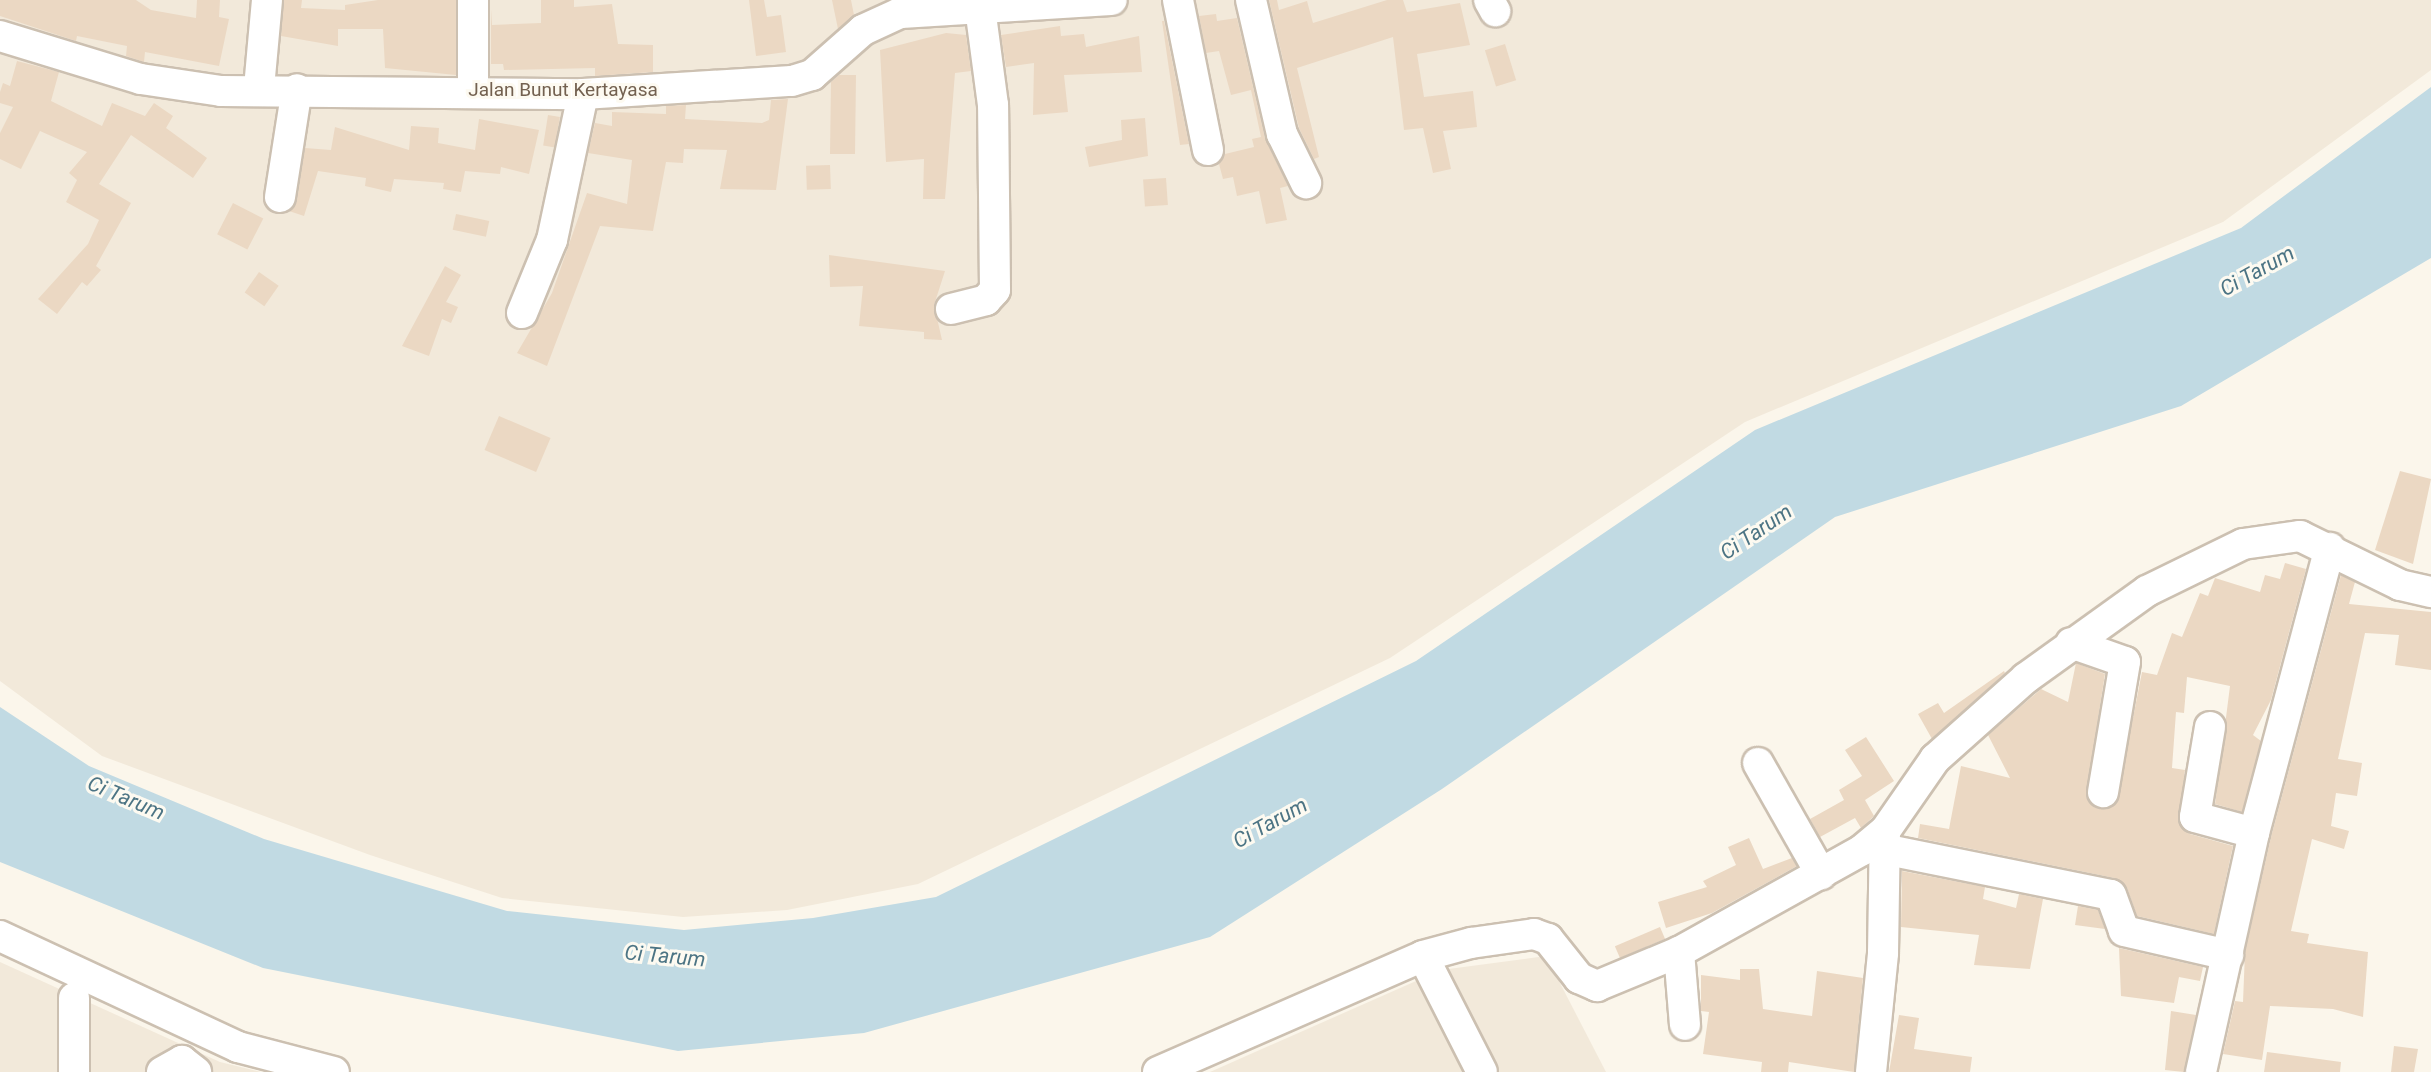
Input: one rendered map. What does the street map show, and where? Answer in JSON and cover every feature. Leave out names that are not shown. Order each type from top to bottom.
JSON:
[{"type":"street","points":[[259,88],[267,0]]},
{"type":"street","points":[[472,0],[472,91]]},
{"type":"street","name":"Jalan Bunut Kertayasa","points":[[0,36],[141,79],[221,91],[259,88],[583,94],[792,81],[811,75],[876,21],[980,8],[1112,0]]},
{"type":"street","points":[[1178,0],[1208,150]]},
{"type":"street","points":[[1251,0],[1282,134],[1306,183]]},
{"type":"street","points":[[951,309],[986,300],[995,290],[993,105],[980,8]]},
{"type":"street","points":[[280,197],[297,89]]},
{"type":"street","points":[[522,313],[551,240],[583,94]]},
{"type":"street","points":[[1871,1072],[1886,840],[1935,758],[2071,643],[2147,591],[2243,544],[2300,537],[2330,548],[2400,585],[2431,592]]},
{"type":"street","points":[[2201,1072],[2253,833],[2330,548]]},
{"type":"street","points":[[2071,643],[2125,662],[2104,792]]},
{"type":"street","points":[[2210,727],[2195,817],[2253,833]]},
{"type":"street","points":[[1758,763],[1821,874]]},
{"type":"street","points":[[1158,1072],[1423,956],[1471,943],[1534,934],[1548,939],[1579,978],[1597,986],[1679,952],[1886,840],[2111,895],[2124,931],[2228,955]]},
{"type":"street","points":[[0,936],[238,1047],[334,1072]]},
{"type":"street","points":[[1679,952],[1685,1025]]},
{"type":"street","points":[[1430,970],[1479,1071]]},
{"type":"street","points":[[74,998],[74,1072]]},
{"type":"street","points":[[162,1072],[182,1061],[196,1072]]},
{"type":"shaded area","points":[[0,0],[2431,0],[2431,70],[2223,222],[1745,422],[1390,658],[918,884],[787,910],[683,917],[502,898],[370,855],[102,756],[0,681]]},
{"type":"shaded area","points":[[1546,956],[1606,1072],[1210,1072],[1441,970]]},
{"type":"shaded area","points":[[0,962],[220,1062],[261,1072],[0,1072]]},
{"type":"water","name":"Ci Tarum","points":[[2431,87],[2431,258],[2181,406],[1835,517],[1442,789],[1210,937],[864,1033],[678,1051],[263,968],[0,862],[0,707],[89,766],[264,839],[507,911],[684,930],[813,918],[936,897],[1416,661],[1755,430],[2241,228]]},
{"type":"building","points":[[0,0],[136,0],[151,10],[196,18],[197,0],[220,0],[219,17],[229,19],[219,66],[145,52],[144,62],[126,56],[127,46],[77,36],[76,41],[0,16]]},
{"type":"building","points":[[284,0],[302,0],[301,8],[345,10],[345,5],[378,0],[456,0],[456,75],[385,68],[383,29],[338,29],[338,46],[281,36]]},
{"type":"building","points":[[541,0],[574,0],[574,7],[612,4],[618,44],[653,45],[653,72],[595,76],[595,68],[504,70],[503,64],[491,64],[491,9],[492,25],[541,23]]},
{"type":"building","points":[[749,0],[764,0],[767,17],[781,15],[786,52],[756,56]]},
{"type":"building","points":[[832,0],[851,0],[854,15],[838,29]]},
{"type":"building","points":[[1269,0],[1277,0],[1279,10],[1307,1],[1313,23],[1387,0],[1403,0],[1407,12],[1460,3],[1470,45],[1417,54],[1424,97],[1473,91],[1477,127],[1443,131],[1451,169],[1433,173],[1423,128],[1404,130],[1393,37],[1297,68],[1319,157],[1314,159],[1299,128]]},
{"type":"building","points":[[1216,14],[1217,21],[1237,18],[1265,138],[1288,186],[1280,188],[1287,220],[1266,224],[1259,191],[1237,196],[1233,177],[1223,179],[1219,164],[1225,154],[1254,147],[1252,139],[1261,137],[1251,90],[1231,95],[1219,51],[1206,53],[1199,16]]},
{"type":"building","points":[[1164,21],[1189,144],[1180,145]]},
{"type":"building","points":[[1060,26],[1061,36],[1084,34],[1086,47],[1139,36],[1142,72],[1064,75],[1068,112],[1033,115],[1034,63],[1006,67],[1001,35]]},
{"type":"building","points":[[946,33],[966,35],[971,71],[955,73],[945,199],[923,199],[924,159],[886,162],[880,50]]},
{"type":"building","points":[[1505,44],[1516,80],[1496,86],[1485,50]]},
{"type":"building","points":[[17,61],[59,72],[51,101],[102,126],[112,103],[145,116],[154,103],[173,116],[166,128],[207,158],[193,178],[131,135],[99,184],[131,203],[96,266],[101,270],[87,286],[82,282],[57,314],[38,299],[88,244],[99,220],[66,202],[77,180],[69,173],[87,152],[40,131],[21,169],[0,159],[0,133],[13,107],[0,103],[0,92],[3,83],[10,86]]},
{"type":"building","points":[[839,75],[856,75],[855,154],[830,154],[831,82]]},
{"type":"building","points":[[788,99],[776,190],[720,189],[727,150],[684,149],[683,163],[666,162],[653,231],[600,226],[547,366],[517,353],[552,293],[587,193],[627,204],[632,160],[588,153],[595,123],[612,126],[612,112],[666,114],[666,106],[686,105],[685,119],[762,123],[769,120],[771,100]]},
{"type":"building","points":[[548,115],[560,117],[555,147],[543,146]]},
{"type":"building","points":[[1145,118],[1148,156],[1089,167],[1085,147],[1122,140],[1121,120]]},
{"type":"building","points":[[479,119],[539,130],[529,174],[501,167],[500,174],[465,171],[461,192],[443,189],[444,183],[394,179],[391,192],[365,186],[366,178],[318,171],[304,216],[289,211],[297,200],[305,148],[331,150],[335,127],[409,150],[411,126],[439,128],[438,143],[475,150]]},
{"type":"building","points":[[830,165],[831,189],[807,190],[806,166]]},
{"type":"building","points":[[1166,178],[1168,205],[1145,207],[1143,180]]},
{"type":"building","points":[[233,203],[263,218],[247,250],[217,234]]},
{"type":"building","points":[[456,214],[489,221],[486,237],[453,230]]},
{"type":"building","points":[[829,255],[945,271],[934,305],[942,340],[924,339],[924,332],[859,326],[863,286],[830,287]]},
{"type":"building","points":[[445,266],[461,275],[446,302],[458,307],[451,323],[442,319],[429,356],[402,346]]},
{"type":"building","points":[[259,272],[279,286],[264,306],[245,292]]},
{"type":"building","points":[[499,416],[551,438],[536,472],[485,450]]},
{"type":"building","points":[[2400,471],[2431,479],[2413,564],[2375,550]]},
{"type":"building","points":[[2285,563],[2306,569],[2271,700],[2253,735],[2261,741],[2242,812],[2215,804],[2230,686],[2187,677],[2184,713],[2176,712],[2172,768],[2185,770],[2179,823],[2190,834],[2233,846],[2214,934],[2137,916],[2127,888],[2114,878],[1918,838],[1920,824],[1949,829],[1961,766],[2010,778],[1988,735],[2041,689],[2068,702],[2076,663],[2105,674],[2086,797],[2099,809],[2116,804],[2142,672],[2157,675],[2172,633],[2182,637],[2200,593],[2208,596],[2215,578],[2260,592],[2265,575],[2280,579]]},
{"type":"building","points":[[2341,575],[2355,582],[2349,604],[2431,612],[2431,670],[2395,665],[2399,635],[2365,633],[2338,759],[2362,763],[2357,796],[2336,793],[2331,826],[2349,831],[2344,849],[2312,839],[2291,931],[2309,934],[2307,943],[2368,952],[2363,1017],[2333,1009],[2270,1006],[2262,1060],[2223,1054],[2235,1001],[2243,1002],[2245,952],[2271,837]]},
{"type":"building","points":[[2004,671],[2005,673],[1932,739],[1918,714],[1938,703],[1944,713]]},
{"type":"building","points":[[1866,737],[1894,781],[1865,800],[1874,816],[1861,828],[1855,818],[1820,837],[1810,819],[1844,800],[1839,790],[1862,776],[1845,750]]},
{"type":"building","points":[[1749,838],[1763,869],[1792,858],[1797,866],[1712,913],[1666,928],[1658,902],[1707,887],[1703,881],[1736,865],[1728,847]]},
{"type":"building","points":[[1902,871],[1985,887],[1983,899],[2016,908],[2019,894],[2043,899],[2030,969],[1974,965],[1979,935],[1901,927]]},
{"type":"building","points":[[2078,906],[2098,910],[2105,929],[2075,925]]},
{"type":"building","points":[[1660,927],[1665,939],[1620,958],[1615,946]]},
{"type":"building","points":[[2119,948],[2203,967],[2200,981],[2179,977],[2174,1003],[2121,996]]},
{"type":"building","points":[[1740,969],[1759,969],[1763,1009],[1812,1016],[1817,971],[1863,978],[1854,1072],[1789,1062],[1788,1072],[1761,1072],[1762,1062],[1703,1054],[1709,1012],[1701,1011],[1701,975],[1740,980]]},
{"type":"building","points":[[2171,1011],[2196,1015],[2184,1072],[2165,1070]]},
{"type":"building","points":[[1899,1015],[1919,1018],[1914,1049],[1972,1057],[1970,1072],[1889,1072]]},
{"type":"building","points":[[2394,1046],[2418,1049],[2414,1072],[2391,1072]]},
{"type":"building","points":[[2267,1052],[2341,1062],[2340,1072],[2264,1072]]}]
